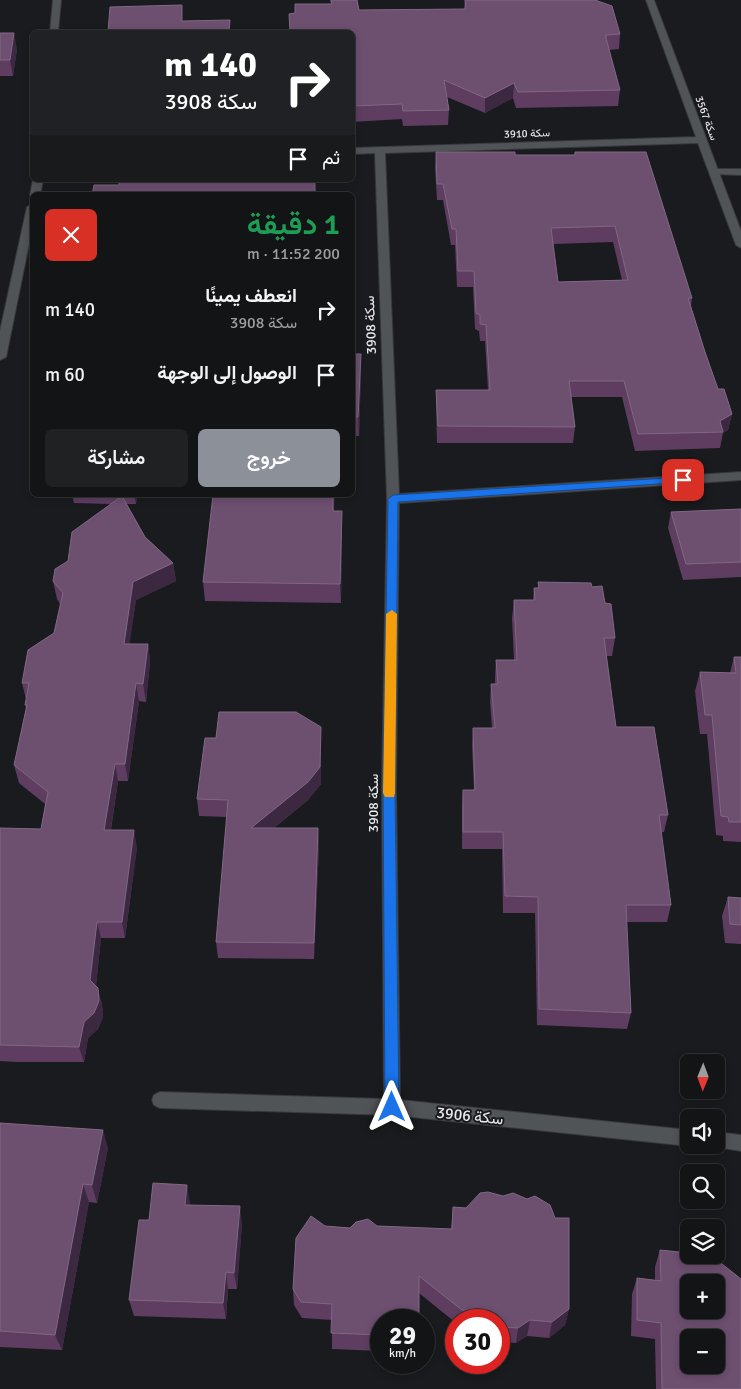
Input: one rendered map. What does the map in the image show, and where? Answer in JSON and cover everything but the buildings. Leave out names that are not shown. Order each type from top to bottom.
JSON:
[{"type":"street","points":[[54,30],[57,0]]},
{"type":"street","name":"سكة 3567","points":[[650,0],[741,245]]},
{"type":"street","name":"سكة 3910","points":[[355,150],[702,140]]},
{"type":"street","name":"سكة 3908","points":[[380,150],[393,499],[389,788],[392,1107]]},
{"type":"street","points":[[714,172],[741,172]]},
{"type":"street","points":[[0,356],[30,216]]},
{"type":"street","points":[[393,499],[741,476]]},
{"type":"street","name":"سكة 3906","points":[[160,1100],[392,1107],[680,1137]]},
{"type":"street","points":[[725,1141],[741,1143]]},
{"type":"slow traffic","points":[[389,793],[392,614]]},
{"type":"route","points":[[392,1107],[389,788],[393,499],[683,480]]}]
